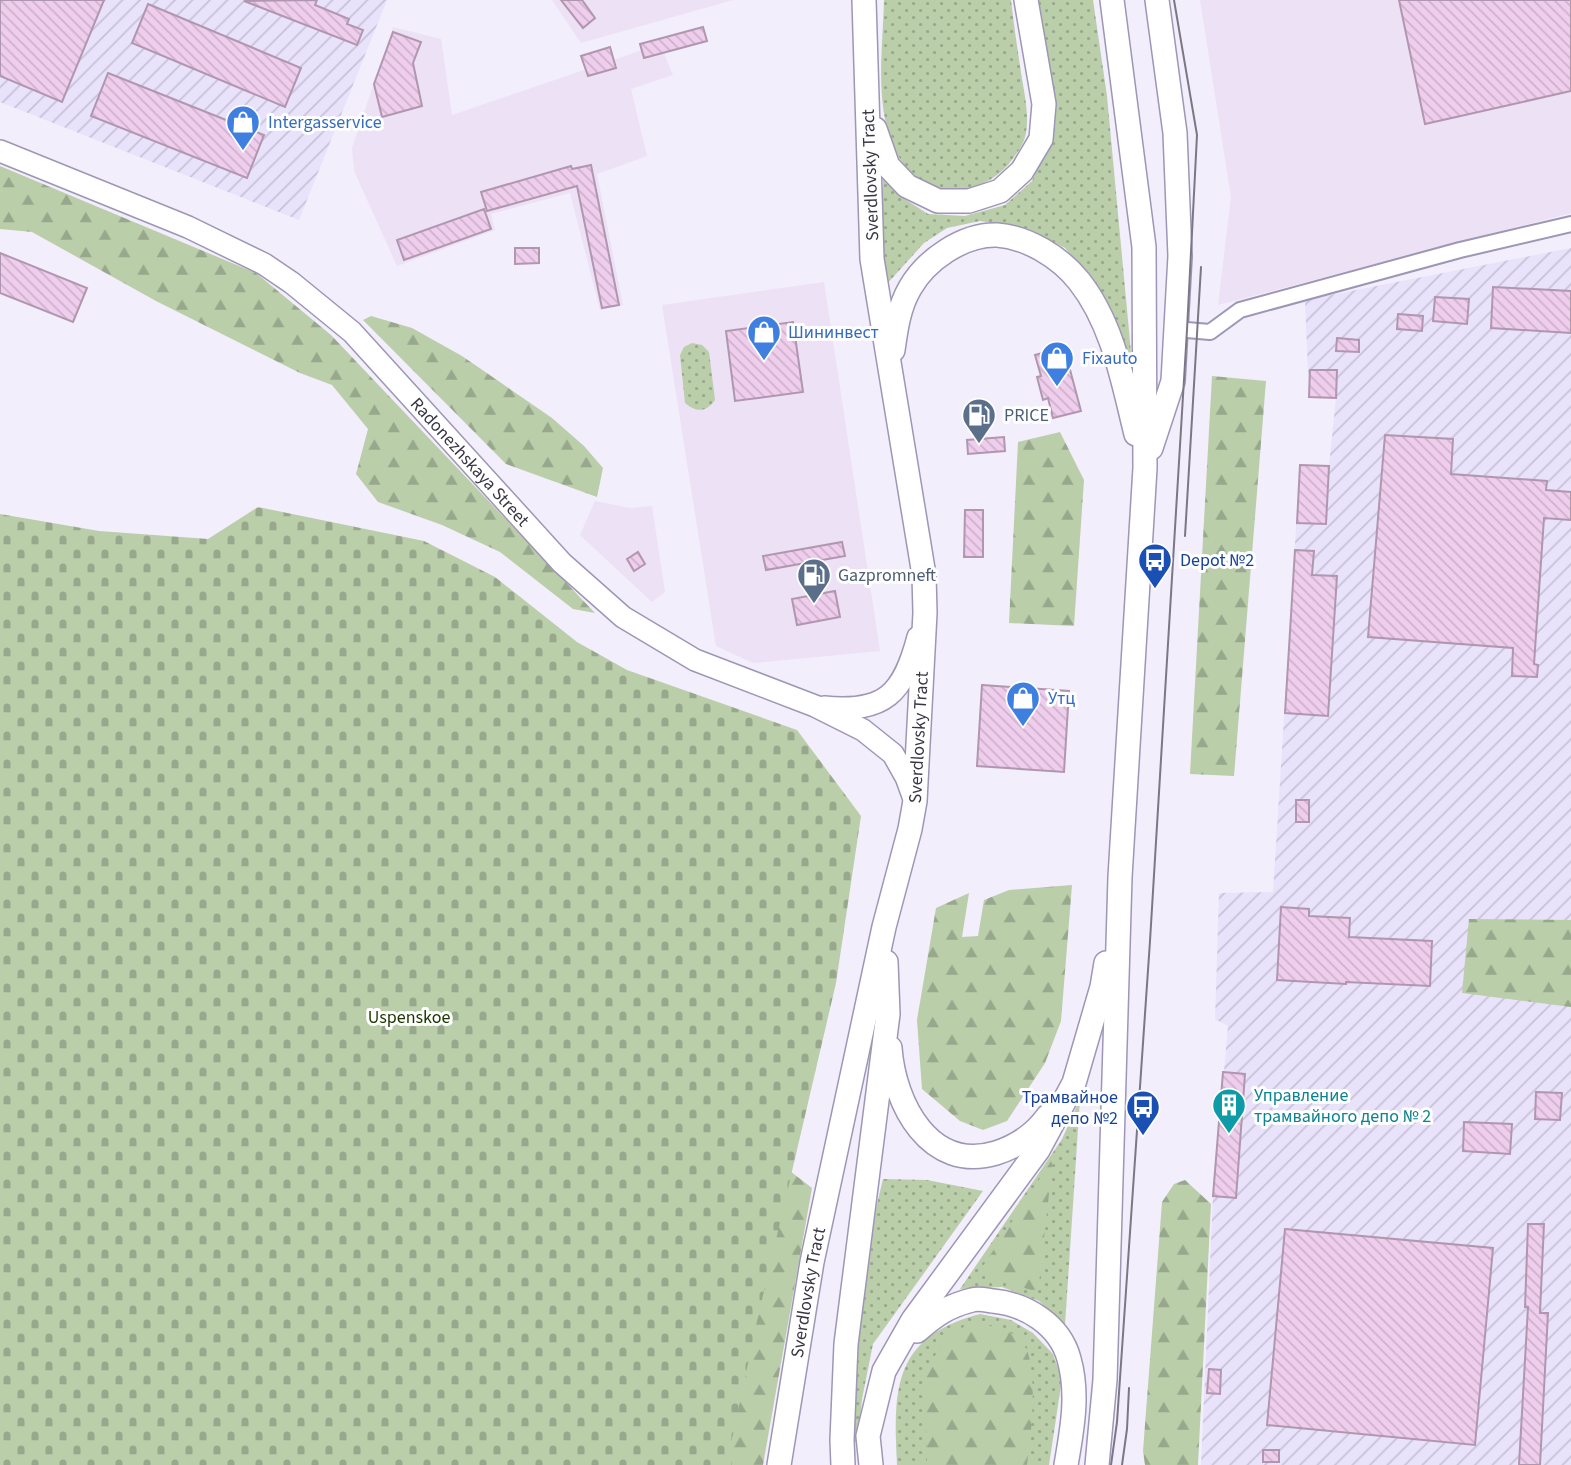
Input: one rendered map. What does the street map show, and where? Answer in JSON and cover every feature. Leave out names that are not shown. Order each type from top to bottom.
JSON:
[{"type":"main road","name":"Sverdlovsky Tract","points":[[779,1465],[812,1262],[884,927],[915,801],[925,612],[924,575],[872,259],[864,0]]},
{"type":"main road","points":[[869,109],[888,166],[907,186],[938,201],[969,201],[1000,191],[1022,171],[1041,139],[1044,104],[1026,0]]},
{"type":"main road","points":[[1097,1465],[1105,1380],[1120,877],[1145,468],[1144,247],[1112,0]]},
{"type":"main road","points":[[1145,468],[1173,381],[1180,256],[1175,133],[1157,0]]},
{"type":"main road","points":[[890,374],[898,317],[910,287],[931,262],[970,240],[997,235],[1029,243],[1053,256],[1079,281],[1104,323],[1119,366],[1145,468]]},
{"type":"main road","points":[[871,1465],[868,1436],[884,1371],[913,1320],[1038,1150],[1074,1083],[1102,987],[1120,877]]},
{"type":"main road","points":[[884,927],[892,1066],[905,1108],[919,1130],[956,1155],[986,1156],[1016,1147],[1042,1125],[1074,1083]]},
{"type":"main road","points":[[843,1465],[846,1344],[888,1014]]},
{"type":"main road","points":[[884,1371],[908,1340],[937,1313],[975,1299],[1005,1302],[1030,1310],[1054,1331],[1069,1357],[1074,1389],[1073,1423],[1066,1465]]},
{"type":"street","name":"Radonezhskaya Street","points":[[0,151],[188,227],[274,270],[352,332],[562,563],[623,617],[695,660],[815,706],[863,730],[893,754],[915,801]]},
{"type":"street","points":[[1175,329],[1210,332],[1240,310],[1460,250],[1571,224]]},
{"type":"street","points":[[815,706],[844,709],[870,707],[890,696],[911,664],[925,612]]},
{"type":"shaded area","points":[[0,0],[387,0],[299,220],[0,102]]},
{"type":"shaded area","points":[[552,0],[733,0],[581,43]]},
{"type":"shaded area","points":[[1200,0],[1571,0],[1571,213],[1218,305],[1231,197]]},
{"type":"shaded area","points":[[393,27],[441,39],[452,115],[660,44],[673,75],[631,89],[647,156],[597,174],[623,305],[600,310],[570,193],[491,214],[495,230],[397,266],[354,171],[352,148]]},
{"type":"shaded area","points":[[1571,248],[1571,1465],[1201,1465],[1213,1196],[1228,1026],[1215,1019],[1219,893],[1273,892],[1300,465],[1329,466],[1336,398],[1309,397],[1305,300]]},
{"type":"shaded area","points":[[824,282],[880,651],[753,663],[716,646],[662,305]]},
{"type":"shaded area","points":[[595,501],[630,508],[652,506],[665,592],[652,602],[580,535]]},
{"type":"green space","points":[[884,0],[1011,0],[1027,126],[1019,150],[1008,165],[994,177],[979,185],[946,189],[916,176],[894,148],[884,113],[882,94]]},
{"type":"green space","points":[[1031,0],[1093,0],[1107,96],[1132,363],[1129,371],[1102,295],[1065,248],[1028,229],[980,221],[947,228],[924,243],[886,285],[882,220],[883,179],[900,196],[928,214],[965,216],[1005,205],[1032,181],[1048,144]]},
{"type":"green space","points":[[0,166],[256,273],[331,335],[595,613],[573,609],[500,552],[442,525],[378,502],[356,474],[368,429],[332,385],[300,373],[156,301],[32,232],[0,229]]},
{"type":"green space","points":[[371,316],[412,328],[462,356],[552,418],[584,446],[603,468],[597,497],[506,464],[363,320]]},
{"type":"green space","points":[[692,343],[702,345],[709,352],[715,400],[701,410],[685,403],[680,355],[684,347]]},
{"type":"green space","points":[[1212,376],[1266,381],[1234,776],[1190,774]]},
{"type":"green space","points":[[1060,432],[1084,480],[1074,626],[1009,623],[1018,442]]},
{"type":"green space","name":"Uspenskoe","points":[[258,507],[424,541],[495,577],[577,642],[627,670],[797,730],[861,816],[836,983],[757,1321],[732,1439],[732,1465],[0,1465],[0,514],[99,531],[208,539]]},
{"type":"green space","points":[[1072,885],[1061,1021],[1045,1063],[1007,1121],[983,1130],[960,1121],[922,1089],[917,1020],[936,908],[969,893],[962,937],[978,936],[984,900],[1009,890]]},
{"type":"green space","points":[[1469,919],[1571,920],[1571,1007],[1462,993]]},
{"type":"green space","points":[[1080,1099],[1065,1325],[1039,1301],[1002,1287],[960,1289],[1062,1139]]},
{"type":"green space","points":[[773,1158],[812,1188],[763,1465],[626,1465]]},
{"type":"green space","points":[[1053,1158],[1038,1292],[978,1274]]},
{"type":"green space","points":[[883,1179],[927,1180],[983,1191],[873,1344],[862,1399],[858,1442],[855,1442],[852,1435],[861,1306],[870,1241]]},
{"type":"green space","points":[[1185,1180],[1211,1204],[1198,1465],[1145,1465],[1143,1451],[1162,1202],[1174,1184]]},
{"type":"green space","points":[[980,1314],[1011,1320],[1033,1333],[1053,1354],[1062,1379],[1049,1465],[897,1465],[896,1412],[904,1369],[914,1352],[930,1336],[951,1324]]},
{"type":"green space","points":[[969,1324],[992,1326],[1013,1334],[1029,1355],[1033,1403],[1027,1465],[927,1465],[925,1375],[949,1335]]},
{"type":"building","points":[[0,0],[104,0],[62,102],[0,76]]},
{"type":"building","points":[[317,0],[315,5],[349,19],[347,24],[363,30],[357,45],[244,1]]},
{"type":"building","points":[[561,0],[582,0],[595,18],[583,28]]},
{"type":"building","points":[[1399,0],[1571,0],[1571,91],[1425,124]]},
{"type":"building","points":[[148,4],[301,68],[285,107],[132,43]]},
{"type":"building","points":[[703,27],[707,41],[644,58],[640,44]]},
{"type":"building","points":[[393,32],[421,42],[413,63],[422,106],[382,117],[374,84]]},
{"type":"building","points":[[610,47],[616,68],[588,76],[581,56]]},
{"type":"building","points":[[108,73],[264,135],[247,178],[91,116]]},
{"type":"building","points":[[591,165],[619,305],[602,308],[577,186],[487,211],[481,192],[571,166],[572,169]]},
{"type":"building","points":[[484,209],[491,229],[404,260],[397,240]]},
{"type":"building","points":[[515,248],[539,248],[539,263],[515,264]]},
{"type":"building","points":[[0,253],[87,288],[73,322],[0,293]]},
{"type":"building","points":[[1493,287],[1571,291],[1571,333],[1491,328]]},
{"type":"building","points":[[1435,297],[1469,299],[1467,324],[1433,321]]},
{"type":"building","points":[[1398,314],[1423,316],[1422,331],[1397,329]]},
{"type":"building","name":"Шининвест","points":[[793,322],[803,392],[735,401],[726,331]]},
{"type":"building","points":[[1337,338],[1359,340],[1359,352],[1336,351]]},
{"type":"building","name":"Fixauto","points":[[1064,347],[1081,411],[1053,418],[1048,398],[1043,400],[1037,377],[1041,376],[1035,355]]},
{"type":"building","points":[[1310,370],[1337,370],[1336,398],[1309,397]]},
{"type":"building","points":[[1385,435],[1453,439],[1451,474],[1547,481],[1546,490],[1571,492],[1571,520],[1544,518],[1534,664],[1538,665],[1537,677],[1512,676],[1513,648],[1368,637]]},
{"type":"building","points":[[1004,437],[1005,451],[968,454],[967,440]]},
{"type":"building","points":[[1300,465],[1329,466],[1326,524],[1297,523]]},
{"type":"building","points":[[965,510],[983,510],[983,557],[964,557]]},
{"type":"building","points":[[842,542],[845,556],[766,570],[763,556]]},
{"type":"building","points":[[1295,550],[1314,551],[1312,575],[1337,576],[1328,716],[1285,713]]},
{"type":"building","points":[[638,552],[645,564],[634,571],[627,559]]},
{"type":"building","points":[[835,591],[840,617],[797,625],[792,599]]},
{"type":"building","name":"Утц","points":[[982,685],[1069,691],[1064,772],[977,766]]},
{"type":"building","points":[[1296,800],[1309,800],[1309,822],[1296,822]]},
{"type":"building","points":[[1281,907],[1309,909],[1309,916],[1350,918],[1349,937],[1432,941],[1430,986],[1277,980]]},
{"type":"building","name":"Управление трамвайного депо № 2","points":[[1223,1072],[1245,1074],[1236,1198],[1213,1196]]},
{"type":"building","points":[[1536,1092],[1562,1093],[1560,1120],[1535,1119]]},
{"type":"building","points":[[1464,1122],[1512,1124],[1510,1154],[1463,1151]]},
{"type":"building","points":[[1528,1224],[1544,1224],[1540,1313],[1548,1313],[1540,1465],[1519,1465],[1528,1307],[1525,1307]]},
{"type":"building","points":[[1285,1229],[1493,1248],[1475,1445],[1267,1425]]},
{"type":"building","points":[[1209,1369],[1221,1370],[1220,1394],[1207,1393]]},
{"type":"building","points":[[1263,1450],[1279,1450],[1279,1462],[1263,1462]]},
{"type":"tram line","points":[[1111,1465],[1117,1422],[1150,941],[1197,135],[1174,0]]},
{"type":"tram line","points":[[1185,536],[1201,267]]},
{"type":"tram line","points":[[1122,1465],[1129,1388]]},
{"type":"place","name":"Intergasservice","points":[[243,152]]},
{"type":"place","name":"Шининвест","points":[[764,362]]},
{"type":"place","name":"Fixauto","points":[[1057,388]]},
{"type":"place","name":"PRICE","points":[[979,445]]},
{"type":"place","name":"Depot №2","points":[[1155,590]]},
{"type":"place","name":"Gazpromneft","points":[[814,605]]},
{"type":"place","name":"Утц","points":[[1023,728]]},
{"type":"place","name":"Управление трамвайного депо № 2","points":[[1229,1135]]},
{"type":"place","name":"Трамвайное депо №2","points":[[1143,1137]]}]
